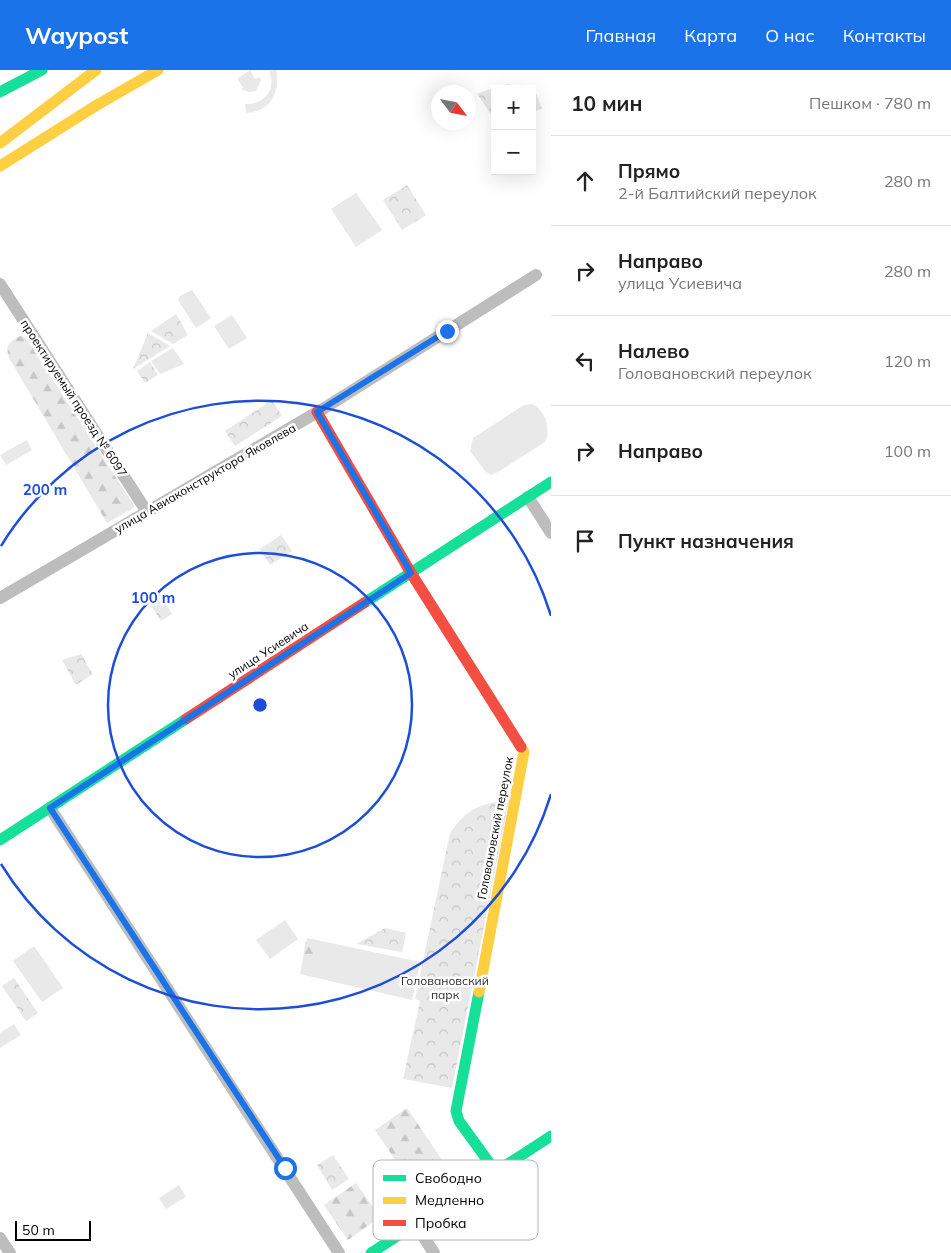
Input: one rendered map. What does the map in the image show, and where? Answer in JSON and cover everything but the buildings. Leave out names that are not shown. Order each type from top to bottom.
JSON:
[{"type":"street","points":[[0,92],[42,70]]},
{"type":"street","points":[[0,142],[96,70]]},
{"type":"street","points":[[97,105],[143,70]]},
{"type":"street","points":[[0,166],[97,105],[158,70]]},
{"type":"street","name":"улица Авиаконструктора Яковлева","points":[[0,598],[317,412],[536,275]]},
{"type":"street","name":"проектируемый проезд № 6097","points":[[0,284],[147,512]]},
{"type":"street","name":"Головановский переулок","points":[[317,412],[411,573],[524,752],[456,1111],[460,1121],[488,1160]]},
{"type":"street","name":"улица Усиевича","points":[[0,840],[551,482]]},
{"type":"street","points":[[528,497],[551,532]]},
{"type":"street","points":[[50,808],[339,1253]]},
{"type":"street","points":[[514,1160],[551,1136]]},
{"type":"street","points":[[0,1238],[10,1253]]},
{"type":"street","points":[[371,1253],[391,1240]]},
{"type":"street","points":[[426,1240],[434,1253]]},
{"type":"green space","points":[[250,70],[255,79],[259,77],[261,80],[256,91],[249,92],[241,89],[243,87],[237,79]]},
{"type":"green space","points":[[276,70],[277,86],[272,99],[262,109],[246,113],[245,104],[258,102],[268,95],[271,84],[269,71]]},
{"type":"green space","points":[[491,89],[491,114],[477,94]]},
{"type":"green space","points":[[536,93],[542,108],[536,112]]},
{"type":"green space","points":[[407,185],[426,215],[402,230],[383,200]]},
{"type":"green space","points":[[356,193],[382,230],[356,247],[331,209]]},
{"type":"green space","points":[[192,290],[211,318],[196,328],[178,300],[180,296]]},
{"type":"green space","points":[[176,314],[188,335],[173,344],[151,331]]},
{"type":"green space","points":[[232,315],[247,338],[229,349],[214,326]]},
{"type":"green space","points":[[148,333],[170,346],[133,369]]},
{"type":"green space","points":[[20,336],[25,337],[135,507],[107,523],[9,358],[7,350],[9,344]]},
{"type":"green space","points":[[173,348],[184,364],[160,374],[151,361]]},
{"type":"green space","points":[[150,362],[158,375],[145,383],[137,371]]},
{"type":"green space","points":[[272,400],[282,416],[235,446],[225,431]]},
{"type":"green space","points":[[532,404],[544,415],[547,426],[545,442],[491,475],[485,471],[470,451],[473,438],[524,405]]},
{"type":"green space","points":[[27,440],[32,450],[6,465],[0,455]]},
{"type":"green space","points":[[281,535],[292,551],[270,565],[260,549]]},
{"type":"green space","points":[[159,593],[172,614],[161,621],[148,601]]},
{"type":"green space","points":[[81,654],[93,674],[76,685],[62,660]]},
{"type":"green space","name":"Головановский парк","points":[[509,800],[452,1088],[403,1079],[420,1001],[415,999],[450,833],[463,818],[475,809],[490,803]]},
{"type":"green space","points":[[285,920],[298,939],[270,959],[256,940]]},
{"type":"green space","points":[[385,928],[406,933],[402,952],[356,944]]},
{"type":"green space","points":[[307,938],[420,962],[412,1000],[300,974]]},
{"type":"green space","points":[[309,939],[317,940],[320,945],[316,954],[318,967],[308,970],[303,967],[305,942]]},
{"type":"green space","points":[[34,946],[63,988],[42,1002],[13,961]]},
{"type":"green space","points":[[14,978],[38,1013],[26,1021],[2,986]]},
{"type":"green space","points":[[14,1024],[21,1035],[0,1048],[0,1033]]},
{"type":"green space","points":[[407,1108],[442,1160],[395,1160],[375,1130]]},
{"type":"green space","points":[[333,1155],[349,1179],[332,1190],[317,1165]]},
{"type":"green space","points":[[356,1183],[373,1207],[373,1222],[348,1240],[324,1205]]},
{"type":"green space","points":[[179,1185],[186,1197],[166,1209],[159,1198]]},
{"type":"traffic: fast","points":[[0,92],[42,70]]},
{"type":"traffic: fast","points":[[364,603],[551,482]]},
{"type":"traffic: fast","points":[[0,840],[186,719]]},
{"type":"traffic: fast","points":[[479,992],[456,1111],[459,1121],[487,1160]]},
{"type":"traffic: fast","points":[[514,1160],[551,1136]]},
{"type":"traffic: fast","points":[[371,1253],[391,1240]]},
{"type":"traffic: slow","points":[[0,143],[96,70]]},
{"type":"traffic: slow","points":[[0,166],[97,105],[158,70]]},
{"type":"traffic: slow","points":[[479,992],[524,752],[521,747]]},
{"type":"traffic: jam","points":[[317,412],[411,573],[521,747]]},
{"type":"traffic: jam","points":[[186,719],[364,603]]},
{"type":"route","points":[[285,1168],[50,808],[411,573],[317,412],[447,331]]}]
